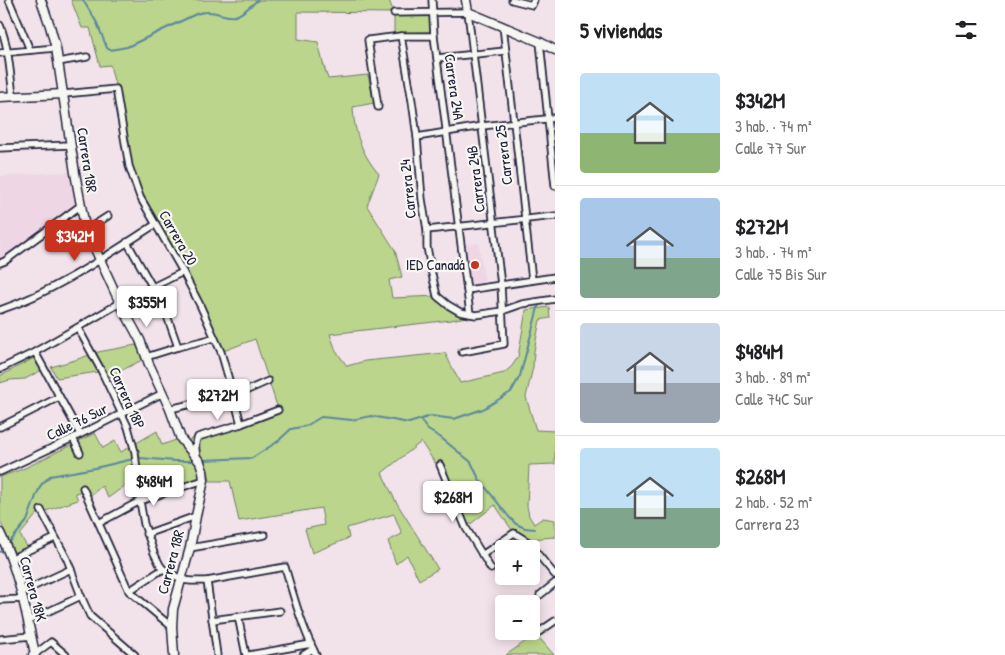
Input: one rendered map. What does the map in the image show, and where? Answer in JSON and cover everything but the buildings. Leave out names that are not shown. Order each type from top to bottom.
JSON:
[{"type":"street","points":[[9,0],[30,50]]},
{"type":"street","name":"Carrera 18R","points":[[40,0],[56,48],[80,206],[86,230],[136,333],[170,409],[181,439],[202,466],[204,480],[190,548],[174,602],[172,627],[174,655]]},
{"type":"street","name":"Carrera 24A","points":[[432,0],[434,36],[467,290],[473,314]]},
{"type":"street","points":[[466,0],[468,12]]},
{"type":"street","points":[[512,0],[532,5],[534,0]]},
{"type":"street","points":[[394,13],[468,12],[555,50]]},
{"type":"street","name":"Carrera 24B","points":[[462,352],[504,344],[502,285],[468,12]]},
{"type":"street","points":[[0,24],[8,53],[13,96]]},
{"type":"street","name":"Carrera 25","points":[[503,26],[532,280]]},
{"type":"street","points":[[378,107],[368,40],[401,36],[434,36]]},
{"type":"street","name":"Carrera 24","points":[[401,36],[417,137],[422,199],[427,230],[427,247],[437,296],[460,312],[473,314]]},
{"type":"street","points":[[540,42],[555,186]]},
{"type":"street","points":[[0,53],[56,48]]},
{"type":"street","points":[[437,58],[505,51]]},
{"type":"street","points":[[58,62],[87,57]]},
{"type":"street","name":"Carrera 20","points":[[64,94],[116,89],[129,166],[140,196],[183,272],[221,352],[241,424]]},
{"type":"street","points":[[0,97],[64,94]]},
{"type":"street","points":[[417,137],[482,126],[555,118]]},
{"type":"street","points":[[0,148],[70,145]]},
{"type":"street","points":[[0,263],[80,206]]},
{"type":"street","points":[[86,230],[108,216]]},
{"type":"street","points":[[427,230],[555,216]]},
{"type":"street","points":[[0,310],[40,294],[156,224]]},
{"type":"street","points":[[127,242],[166,313],[178,347]]},
{"type":"street","points":[[0,370],[120,303],[183,272]]},
{"type":"street","points":[[467,290],[555,277]]},
{"type":"street","points":[[473,314],[502,311],[522,304],[555,299]]},
{"type":"street","name":"Carrera 18P","points":[[78,328],[101,370],[130,433],[135,452],[140,501],[146,534],[163,569]]},
{"type":"street","points":[[146,357],[214,338]]},
{"type":"street","points":[[35,352],[80,434]]},
{"type":"street","points":[[170,409],[241,393],[268,381]]},
{"type":"street","name":"Calle 76 Sur","points":[[0,472],[163,393]]},
{"type":"street","name":"Calle 76 Sur","points":[[0,426],[59,396]]},
{"type":"street","points":[[197,458],[195,445],[198,437],[278,410]]},
{"type":"street","points":[[72,438],[80,453]]},
{"type":"street","points":[[440,464],[466,528],[490,569]]},
{"type":"street","points":[[99,523],[140,501],[204,480]]},
{"type":"street","points":[[83,488],[129,591],[172,627]]},
{"type":"street","points":[[41,510],[71,568],[90,616],[136,655]]},
{"type":"street","points":[[146,534],[196,516]]},
{"type":"street","name":"Carrera 18K","points":[[0,533],[12,558],[23,596],[34,654]]},
{"type":"street","points":[[482,555],[514,533],[527,541],[555,575]]},
{"type":"street","points":[[190,548],[265,535]]},
{"type":"street","points":[[12,558],[56,538]]},
{"type":"street","points":[[129,591],[163,569],[182,580],[207,581],[285,567],[297,610],[314,649]]},
{"type":"street","points":[[0,600],[23,596],[71,568]]},
{"type":"street","points":[[207,581],[217,655]]},
{"type":"street","points":[[540,595],[555,583]]},
{"type":"street","points":[[28,621],[81,596]]},
{"type":"street","points":[[212,620],[280,611]]},
{"type":"street","points":[[238,616],[248,655],[314,649]]},
{"type":"street","points":[[540,631],[555,621]]},
{"type":"street","points":[[0,639],[31,636]]},
{"type":"street","points":[[34,654],[51,642],[66,655]]},
{"type":"street","points":[[303,655],[314,649]]},
{"type":"shaded area","points":[[70,172],[76,206],[0,260],[0,176]]},
{"type":"shaded area","name":"IED Canadá","points":[[479,243],[485,285],[471,287],[465,245]]},
{"type":"green space","points":[[71,0],[389,0],[394,13],[298,12],[298,39],[318,42],[328,79],[368,75],[374,103],[353,107],[360,143],[368,159],[379,174],[367,206],[395,250],[402,277],[389,280],[392,298],[437,296],[448,305],[476,315],[451,320],[330,334],[336,351],[347,366],[365,361],[445,353],[460,383],[504,373],[518,357],[526,310],[549,307],[550,318],[540,320],[533,367],[526,397],[536,430],[555,431],[555,464],[529,465],[527,506],[529,516],[534,524],[543,518],[555,520],[555,538],[531,539],[514,533],[495,505],[468,526],[441,460],[435,463],[421,442],[382,473],[395,500],[438,569],[419,580],[407,555],[396,564],[388,541],[402,534],[394,514],[347,528],[349,538],[312,553],[305,529],[324,525],[321,508],[239,521],[230,481],[210,481],[205,462],[186,441],[278,409],[255,339],[221,352],[200,305],[140,197],[129,166],[110,65],[100,66],[90,28],[82,28]]},
{"type":"green space","points":[[394,13],[430,13],[431,32],[394,33]]},
{"type":"green space","points":[[136,345],[144,359],[103,380],[98,372],[57,378],[51,367],[98,352]]},
{"type":"green space","points":[[34,358],[42,370],[25,379],[0,383],[0,376]]},
{"type":"green space","points":[[157,431],[162,445],[176,440],[192,457],[200,469],[200,479],[137,500],[133,480],[108,498],[102,486],[86,499],[83,491],[75,493],[78,500],[37,514],[20,535],[28,548],[15,554],[0,521],[0,477],[25,468],[95,433],[103,448],[115,441],[121,452]]},
{"type":"green space","points":[[540,639],[554,655],[506,655],[527,640]]},
{"type":"waterway","points":[[83,0],[97,23],[107,48],[110,50],[127,47],[204,12],[228,16],[238,15],[258,0]]},
{"type":"waterway","points":[[203,460],[252,458],[277,442],[291,429],[306,426],[321,417],[352,420],[371,416],[409,423],[431,416],[454,419],[483,409],[511,392],[520,376],[539,304]]},
{"type":"waterway","points":[[420,420],[428,430],[440,437],[471,462],[479,479],[516,524],[525,528],[535,529]]},
{"type":"waterway","points":[[140,458],[195,461]]},
{"type":"waterway","points":[[9,543],[27,521],[41,485],[50,476],[133,459]]},
{"type":"waterway","points":[[0,552],[5,548]]},
{"type":"place","name":"IED Canadá","points":[[475,265]]}]
